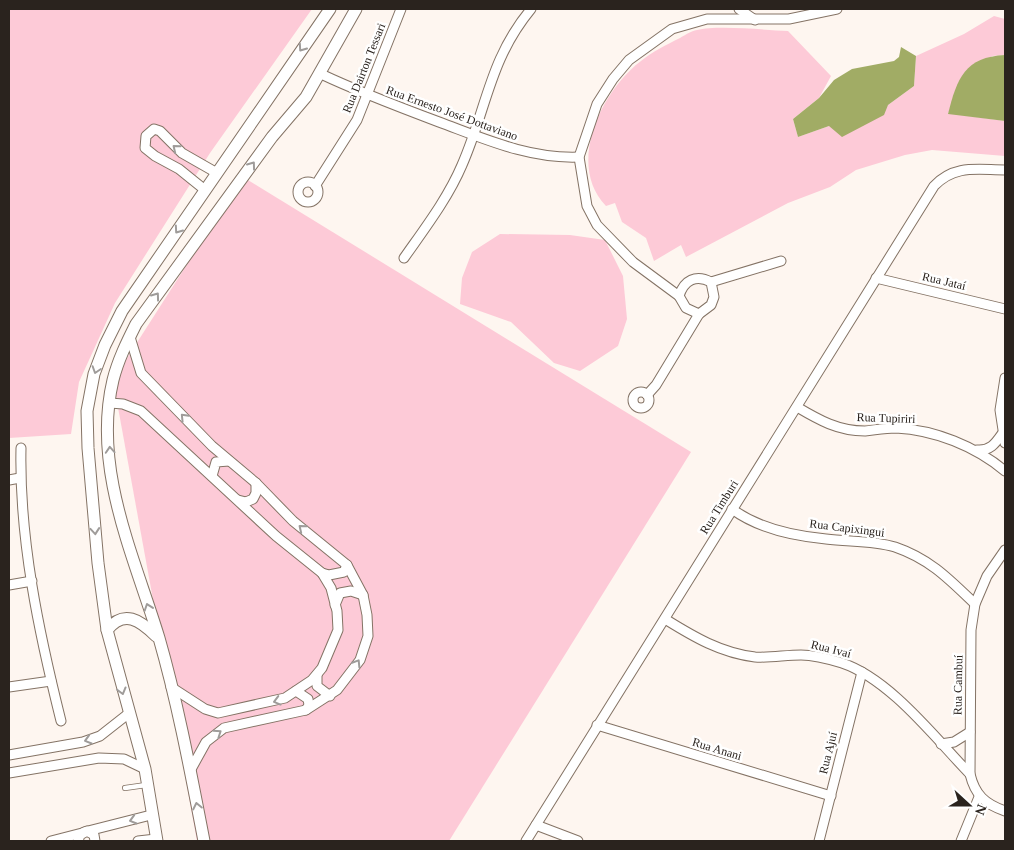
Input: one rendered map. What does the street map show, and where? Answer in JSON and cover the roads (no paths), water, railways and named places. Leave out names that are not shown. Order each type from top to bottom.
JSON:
[{"type":"main road","points":[[156,840],[145,770],[128,714],[107,630],[98,563],[88,448],[87,411],[94,374],[105,345],[122,311],[330,9]]},
{"type":"main road","points":[[204,841],[159,638],[117,509],[112,485],[108,431],[113,380],[136,324],[272,137],[306,97],[321,74],[356,9]]},
{"type":"main road","points":[[107,630],[119,619],[127,618],[146,626],[159,638]]},
{"type":"street","name":"Rua Dairton Tessari","points":[[315,186],[357,120],[401,9]]},
{"type":"street","points":[[404,258],[448,192],[462,164],[491,76],[508,41],[531,9]]},
{"type":"street","points":[[707,19],[713,9]]},
{"type":"street","points":[[739,9],[755,20]]},
{"type":"street","points":[[699,314],[686,308],[679,296],[633,262],[597,225],[586,206],[579,157],[597,104],[613,79],[629,60],[672,29],[707,19],[789,19],[836,9]]},
{"type":"street","name":"Rua Ernesto José Dottaviano","points":[[321,74],[367,95],[527,153],[555,158],[579,157]]},
{"type":"street","points":[[205,190],[170,163],[145,148],[146,136],[154,129],[160,131],[182,153],[217,174]]},
{"type":"street","name":"Rua Timburi","points":[[526,841],[934,186],[944,175],[959,170],[1005,170]]},
{"type":"street","points":[[679,296],[681,288],[695,278],[703,278],[711,282],[781,260]]},
{"type":"street","name":"Rua Jataí","points":[[876,278],[1005,309]]},
{"type":"street","points":[[647,395],[656,385],[699,314],[706,311],[714,298],[711,282]]},
{"type":"street","points":[[130,337],[141,373],[293,521],[347,565],[363,595],[367,615],[368,636],[360,660],[337,690],[306,710],[224,728],[206,742],[190,771]]},
{"type":"street","points":[[1005,378],[1000,410],[1002,434],[1005,443]]},
{"type":"street","points":[[110,403],[141,411],[276,536],[322,573],[331,588],[335,604],[338,630],[329,654],[317,674],[286,698],[218,713],[205,709],[171,687]]},
{"type":"street","name":"Rua Tupiriri","points":[[797,407],[820,421],[840,428],[864,431],[894,428],[919,431],[976,450],[1005,471]]},
{"type":"street","points":[[976,450],[985,450],[994,446],[1002,434]]},
{"type":"street","points":[[21,448],[20,478],[32,581],[51,681],[61,721]]},
{"type":"street","points":[[212,476],[216,462],[229,460]]},
{"type":"street","points":[[9,480],[20,478]]},
{"type":"street","points":[[237,500],[246,502],[253,499],[256,493],[256,483]]},
{"type":"street","name":"Rua Capixingui","points":[[732,509],[758,526],[825,539],[869,542],[893,546],[915,554],[940,570],[975,604]]},
{"type":"street","name":"Rua Cambuí","points":[[979,797],[973,787],[970,774],[971,630],[975,604],[987,576],[1005,550]]},
{"type":"street","points":[[322,573],[336,575],[344,572],[347,565]]},
{"type":"street","points":[[9,585],[32,581]]},
{"type":"street","points":[[335,604],[340,593],[345,591],[363,595]]},
{"type":"street","name":"Rua Ivaí","points":[[665,619],[703,643],[733,653],[756,657],[802,655],[835,661],[862,672],[879,682],[970,774]]},
{"type":"street","name":"Rua Ajuí","points":[[819,841],[862,672]]},
{"type":"street","points":[[317,674],[317,686],[330,696]]},
{"type":"street","points":[[9,687],[51,681]]},
{"type":"street","points":[[296,691],[308,699],[309,705],[306,710]]},
{"type":"street","points":[[9,755],[83,742],[100,736],[128,714]]},
{"type":"street","name":"Rua Anani","points":[[597,725],[830,796]]},
{"type":"street","points":[[941,744],[954,742],[970,732]]},
{"type":"street","points":[[9,773],[99,758],[124,760],[145,770]]},
{"type":"street","points":[[961,841],[979,797],[991,806],[1005,811]]},
{"type":"street","points":[[81,835],[151,815]]},
{"type":"street","points":[[536,825],[578,841]]},
{"type":"street","points":[[51,841],[92,833],[95,841]]},
{"type":"street","points":[[138,841],[156,840]]},
{"type":"lane","points":[[125,788],[147,784]]}]
